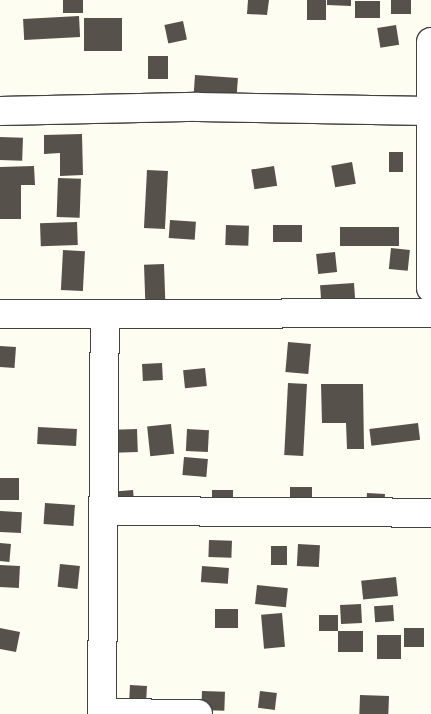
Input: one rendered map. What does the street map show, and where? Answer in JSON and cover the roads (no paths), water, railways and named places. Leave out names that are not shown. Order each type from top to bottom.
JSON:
[{"type":"street","points":[[431,42],[429,111],[431,288]]},
{"type":"street","points":[[0,111],[198,107],[429,111]]},
{"type":"street","points":[[0,314],[431,313]]},
{"type":"street","points":[[105,315],[102,714],[198,714]]},
{"type":"street","points":[[104,511],[431,513]]}]
